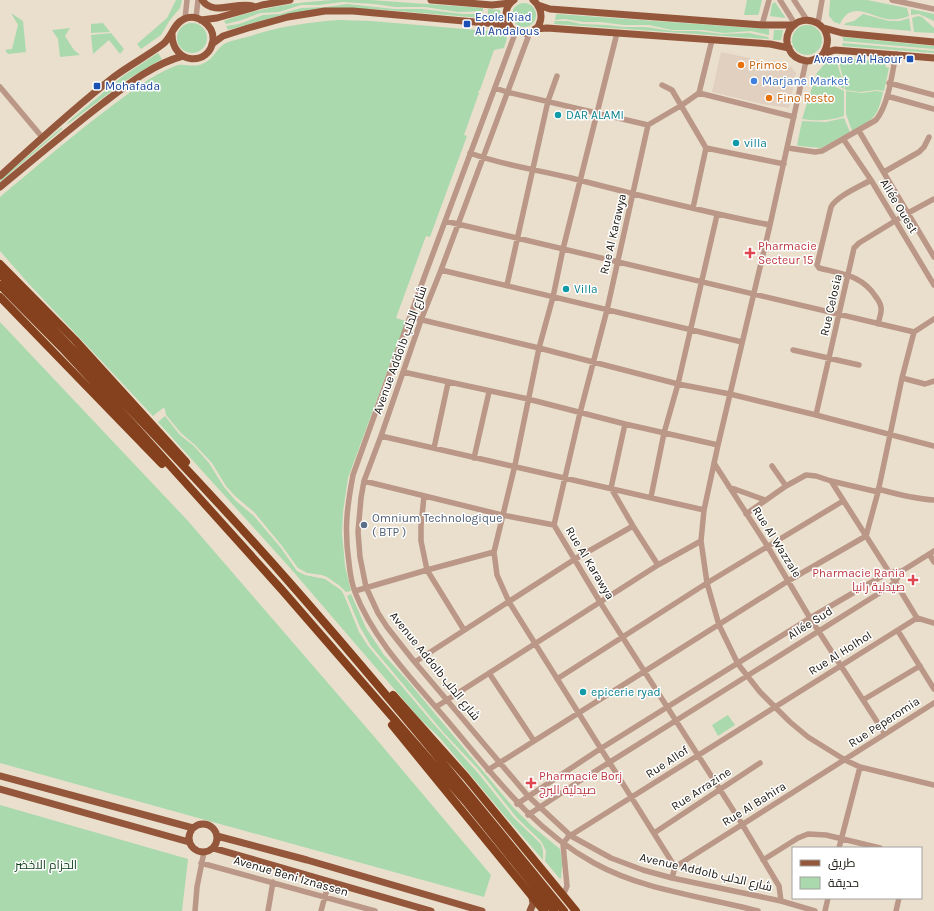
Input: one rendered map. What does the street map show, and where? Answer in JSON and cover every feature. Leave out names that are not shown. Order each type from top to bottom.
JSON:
[{"type":"highway","points":[[0,264],[75,340],[150,422],[191,468],[211,496]]},
{"type":"highway","points":[[0,274],[211,496],[290,582],[374,680],[564,911]]},
{"type":"highway","points":[[0,285],[64,350],[139,431],[282,590],[363,686],[410,737],[467,803],[554,911]]},
{"type":"highway","points":[[0,297],[176,480],[203,503]]},
{"type":"highway","points":[[374,680],[391,693],[455,765],[576,911]]},
{"type":"highway","points":[[363,686],[376,705],[544,911]]},
{"type":"main road","points":[[202,0],[208,6],[215,8],[290,0]]},
{"type":"main road","points":[[431,0],[492,5],[512,1]]},
{"type":"main road","points":[[512,1],[507,7],[506,20],[514,30]]},
{"type":"main road","points":[[536,2],[550,9],[795,25]]},
{"type":"main road","points":[[532,30],[538,26],[542,18],[542,13],[536,2]]},
{"type":"main road","points":[[0,176],[42,137],[114,76],[162,45],[172,34],[178,23],[185,19],[217,18],[264,3]]},
{"type":"main road","points":[[212,44],[227,35],[288,17],[339,10],[497,24],[521,33],[547,28],[770,44],[788,48],[796,57],[806,61],[835,50],[934,58]]},
{"type":"main road","points":[[172,34],[174,47],[178,53],[192,59],[200,57],[208,52],[213,39],[211,30],[206,22],[199,19]]},
{"type":"main road","points":[[788,48],[787,38],[791,29],[795,25],[807,20],[818,23],[824,28],[837,32],[934,42]]},
{"type":"main road","points":[[823,54],[828,41],[824,28]]},
{"type":"main road","points":[[0,186],[69,130],[134,81],[170,60],[183,56]]},
{"type":"main road","points":[[0,776],[193,828]]},
{"type":"main road","points":[[0,789],[189,842]]},
{"type":"main road","points":[[206,824],[213,828],[217,836],[216,844],[213,848],[204,852],[195,850],[189,842],[189,837],[193,828],[197,825],[206,824]]},
{"type":"main road","points":[[217,836],[307,860],[482,911]]},
{"type":"main road","points":[[213,848],[431,911]]},
{"type":"main road","points":[[530,911],[533,904],[532,897]]},
{"type":"street","points":[[185,19],[187,0]]},
{"type":"street","points":[[198,0],[199,19]]},
{"type":"street","points":[[762,24],[769,0]]},
{"type":"street","points":[[780,0],[795,25]]},
{"type":"street","points":[[794,0],[807,20]]},
{"type":"street","points":[[818,23],[822,0]]},
{"type":"street","points":[[892,0],[934,9]]},
{"type":"street","name":"Avenue Addolb شارع الدلب","points":[[514,30],[495,88],[356,467],[349,492],[346,526],[346,545],[354,591],[366,616],[380,639],[398,663],[517,804],[563,844],[594,863],[623,877],[660,888],[758,911]]},
{"type":"street","name":"Avenue Addolb شارع الدلب","points":[[532,30],[421,320],[364,481],[358,532],[360,557],[366,587],[378,613],[414,662],[528,796],[571,836],[618,860],[643,870],[672,878],[781,901],[815,911]]},
{"type":"street","points":[[617,33],[563,249],[553,297],[539,348],[515,465],[494,552],[497,575],[509,602],[675,867],[672,878]]},
{"type":"street","points":[[495,88],[648,125],[682,106],[699,93],[712,40]]},
{"type":"street","points":[[788,148],[819,152],[826,150],[872,123],[879,116],[887,96],[896,54]]},
{"type":"street","points":[[806,61],[788,148],[753,293],[704,510],[701,541],[707,583],[719,625],[738,664],[760,692],[808,737],[845,760],[860,766],[934,786]]},
{"type":"street","points":[[507,285],[548,101],[557,76]]},
{"type":"street","points":[[890,83],[934,95]]},
{"type":"street","points":[[662,85],[672,90],[706,148],[694,208]]},
{"type":"street","points":[[0,88],[42,137]]},
{"type":"street","points":[[699,93],[794,117]]},
{"type":"street","points":[[887,96],[934,109]]},
{"type":"street","name":"Rue Al Karawya","points":[[648,125],[634,194],[607,310],[580,413],[554,525],[600,602],[697,756],[742,824],[779,886],[781,901]]},
{"type":"street","name":"Allée Ouest","points":[[859,131],[934,256]]},
{"type":"street","points":[[884,172],[919,152],[930,137]]},
{"type":"street","name":"Allée Ouest","points":[[844,140],[871,180],[934,285]]},
{"type":"street","points":[[706,148],[784,164]]},
{"type":"street","points":[[470,153],[482,158],[694,208],[717,215],[770,226]]},
{"type":"street","points":[[871,180],[833,204],[817,265],[819,268],[849,276],[864,282],[872,290],[880,303],[882,310],[878,324]]},
{"type":"street","name":"Rue Celosia","points":[[816,415],[849,276],[853,252],[856,246],[908,213],[934,199]]},
{"type":"street","points":[[651,497],[664,433],[678,384],[717,215]]},
{"type":"street","points":[[446,221],[914,332]]},
{"type":"street","points":[[441,270],[742,342]]},
{"type":"street","points":[[410,317],[539,348],[678,384],[730,394],[816,415],[890,436],[934,446]]},
{"type":"street","points":[[488,770],[788,581],[866,536],[914,332],[934,319]]},
{"type":"street","points":[[793,350],[859,366]]},
{"type":"street","points":[[403,372],[718,445]]},
{"type":"street","points":[[902,378],[925,384],[934,381]]},
{"type":"street","points":[[434,448],[448,383]]},
{"type":"street","points":[[474,458],[490,392]]},
{"type":"street","points":[[625,424],[611,488],[658,565]]},
{"type":"street","points":[[381,436],[474,458],[515,465],[704,510]]},
{"type":"street","name":"Rue Al Wazzale","points":[[714,463],[768,547],[818,631],[885,734]]},
{"type":"street","points":[[772,466],[786,486]]},
{"type":"street","points":[[746,514],[786,486],[806,475],[919,499],[934,500]]},
{"type":"street","points":[[364,481],[502,515],[554,525]]},
{"type":"street","points":[[831,481],[917,618],[934,623]]},
{"type":"street","points":[[729,487],[765,500]]},
{"type":"street","points":[[424,496],[420,526],[421,541],[427,570],[464,630]]},
{"type":"street","points":[[557,679],[707,583],[843,500]]},
{"type":"street","points":[[414,662],[575,559],[633,526]]},
{"type":"street","points":[[436,707],[658,565],[701,541]]},
{"type":"street","points":[[354,591],[494,552]]},
{"type":"street","points":[[889,572],[902,572],[931,553],[934,562]]},
{"type":"street","name":"Allée Sud","points":[[517,804],[667,707],[810,618],[889,572]]},
{"type":"street","name":"Allée Sud","points":[[528,815],[895,582],[902,572]]},
{"type":"street","name":"Rue Al Holhol","points":[[775,707],[917,618]]},
{"type":"street","points":[[898,631],[934,689]]},
{"type":"street","points":[[863,700],[920,666]]},
{"type":"street","points":[[489,673],[534,741]]},
{"type":"street","name":"Rue Peperomia","points":[[845,760],[934,703]]},
{"type":"street","name":"Rue Allof","points":[[563,844],[565,840],[571,836],[775,707]]},
{"type":"street","name":"Rue Al Bahira","points":[[675,867],[845,760]]},
{"type":"street","name":"Rue Arrazine","points":[[654,833],[760,763]]},
{"type":"street","points":[[839,847],[860,766]]},
{"type":"street","points":[[763,860],[798,838],[808,834],[826,835],[876,847]]},
{"type":"street","points":[[561,894],[565,891],[567,886],[563,844]]},
{"type":"street","points":[[195,911],[197,887],[204,852]]},
{"type":"street","name":"Avenue Beni Iznassen","points":[[201,863],[375,911]]},
{"type":"street","points":[[268,911],[273,882]]},
{"type":"street","points":[[322,911],[329,882]]},
{"type":"street","points":[[825,911],[828,899]]},
{"type":"street","points":[[896,911],[899,899]]},
{"type":"shaded area","name":"Marjane Market","points":[[721,52],[791,67],[796,73],[789,108],[762,104],[712,92]]},
{"type":"green space","points":[[176,0],[182,0],[180,8],[170,20],[161,35],[141,49],[137,44],[167,18]]},
{"type":"green space","points":[[333,0],[370,0],[483,8],[483,11],[458,12],[425,7],[395,7],[342,2],[319,5],[301,5],[279,12],[260,13],[226,24],[224,21],[237,16],[278,6]]},
{"type":"green space","points":[[747,0],[762,0],[758,15],[744,15]]},
{"type":"green space","points":[[830,0],[867,0],[907,8],[909,16],[901,19],[890,19],[861,11],[855,11],[844,17],[840,24],[834,22],[829,16]]},
{"type":"green space","points":[[775,2],[785,18],[770,16],[772,4]]},
{"type":"green space","points":[[524,3],[529,4],[535,10],[535,20],[529,26],[524,27],[519,26],[513,20],[512,15],[513,10],[519,4]]},
{"type":"green space","points":[[347,4],[395,9],[422,9],[462,14],[483,14],[482,18],[373,9],[347,9],[282,15],[228,30],[226,26],[239,24],[263,15],[280,14],[301,8]]},
{"type":"green space","points":[[488,9],[500,10],[500,19],[488,19]]},
{"type":"green space","points":[[911,9],[934,14],[934,21],[919,14],[911,15]]},
{"type":"green space","points":[[11,13],[23,21],[26,52],[8,54],[5,50],[12,49],[18,25]]},
{"type":"green space","points":[[556,14],[769,29],[769,35],[751,31],[724,33],[703,30],[672,30],[649,25],[624,25],[565,19],[555,20]]},
{"type":"green space","points":[[863,14],[889,21],[900,21],[909,18],[911,31],[844,25],[854,21]]},
{"type":"green space","points":[[918,16],[922,17],[934,28],[934,33],[914,32],[912,18]]},
{"type":"green space","points":[[339,20],[371,21],[500,32],[505,34],[507,38],[504,48],[494,50],[480,90],[478,91],[479,93],[464,135],[467,136],[430,237],[426,236],[396,318],[406,321],[348,478],[343,512],[342,533],[345,566],[351,591],[346,592],[327,577],[307,573],[298,568],[254,512],[235,496],[226,486],[212,463],[181,433],[166,415],[165,409],[163,408],[153,416],[28,283],[0,251],[0,197],[84,127],[142,84],[158,74],[178,65],[200,65],[210,59],[220,47],[231,41],[270,30],[316,22]]},
{"type":"green space","points":[[555,21],[623,27],[646,27],[673,31],[697,31],[722,34],[749,33],[768,37],[769,39],[554,24]]},
{"type":"green space","points":[[103,23],[110,32],[91,33],[91,24]]},
{"type":"green space","points":[[192,23],[202,28],[207,38],[202,48],[192,53],[182,48],[177,38],[182,28]]},
{"type":"green space","points":[[807,25],[813,26],[821,34],[821,46],[813,54],[807,55],[801,54],[793,46],[792,40],[793,34],[801,26]]},
{"type":"green space","points":[[70,28],[65,36],[74,50],[80,55],[60,57],[58,39],[52,30]]},
{"type":"green space","points":[[774,30],[783,30],[781,40],[773,40]]},
{"type":"green space","points":[[111,33],[124,49],[120,54],[109,40],[93,54],[91,35]]},
{"type":"green space","points":[[843,37],[934,46],[934,49],[843,41]]},
{"type":"green space","points":[[843,43],[934,51],[934,53],[842,46]]},
{"type":"green space","points":[[158,53],[162,59],[128,79],[68,124],[67,123],[123,76]]},
{"type":"green space","points":[[837,58],[844,89],[816,74],[827,61]]},
{"type":"green space","points":[[839,58],[884,62],[886,67],[889,68],[884,91],[877,90],[860,92],[845,90]]},
{"type":"green space","points":[[816,75],[844,91],[844,116],[823,120],[802,119]]},
{"type":"green space","points":[[846,91],[862,93],[876,91],[883,92],[879,108],[874,117],[852,131],[846,114]]},
{"type":"green space","points":[[844,118],[850,132],[821,148],[797,145],[802,121],[826,122]]},
{"type":"green space","points":[[62,127],[62,129],[0,182],[0,180]]},
{"type":"green space","points":[[0,322],[188,521],[372,734],[491,875],[484,897],[0,763]]},
{"type":"green space","points":[[165,416],[180,435],[194,446],[209,463],[224,487],[236,501],[254,516],[281,548],[297,571],[305,575],[325,579],[341,590],[359,632],[368,646],[432,722],[478,773],[514,818],[541,844],[543,860],[439,737],[420,719],[291,569],[158,422]]},
{"type":"green space","points":[[351,594],[366,628],[384,655],[407,680],[513,807],[532,826],[560,849],[563,866],[560,879],[545,861],[546,851],[541,841],[517,818],[477,768],[443,732],[371,646],[360,627],[347,596]]},
{"type":"green space","points":[[728,715],[735,725],[718,736],[712,725]]},
{"type":"green space","name":"الحزام الاخضر","points":[[0,805],[188,859],[182,911],[0,911]]},
{"type":"place","name":"Ecole Riad Al Andalous","points":[[467,24]]},
{"type":"place","name":"Avenue Al Haour","points":[[910,59]]},
{"type":"place","name":"Primos","points":[[741,65]]},
{"type":"place","name":"Marjane Market","points":[[754,81]]},
{"type":"place","name":"Mohafada","points":[[97,86]]},
{"type":"place","name":"Fino Resto","points":[[769,98]]},
{"type":"place","name":"DAR ALAMI","points":[[558,115]]},
{"type":"place","name":"villa","points":[[736,143]]},
{"type":"place","name":"Pharmacie Secteur 15","points":[[750,253]]},
{"type":"place","name":"Villa","points":[[566,289]]},
{"type":"place","name":"Omnium Technologique ( BTP )","points":[[364,525]]},
{"type":"place","name":"Pharmacie Rania صيدلية رانيا","points":[[913,580]]},
{"type":"place","name":"epicerie ryad","points":[[583,692]]},
{"type":"place","name":"Pharmacie Borj صيدلية البرج","points":[[531,783]]}]
